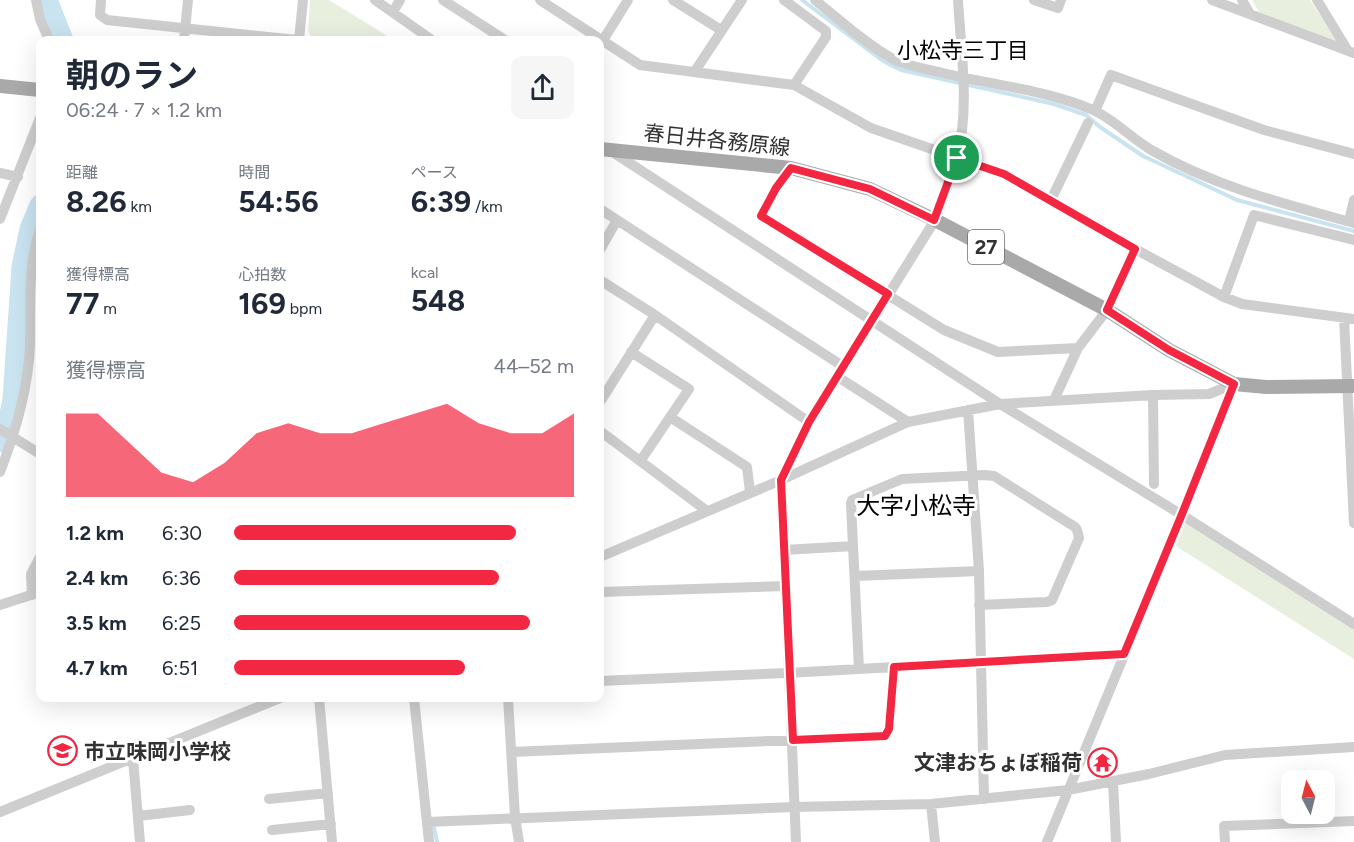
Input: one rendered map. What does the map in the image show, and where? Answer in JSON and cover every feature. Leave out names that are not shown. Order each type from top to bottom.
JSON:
[{"type":"main road","points":[[0,86],[36,90]]},
{"type":"main road","name":"春日井各務原線","points":[[605,149],[791,168],[870,189],[1107,310],[1169,350],[1234,384],[1266,387],[1351,387]]},
{"type":"street","points":[[36,0],[40,19],[47,36]]},
{"type":"street","points":[[101,0],[100,15],[104,19],[184,35],[207,36]]},
{"type":"street","points":[[184,35],[188,0]]},
{"type":"street","points":[[298,36],[303,0]]},
{"type":"street","points":[[375,0],[426,36]]},
{"type":"street","points":[[393,12],[400,0]]},
{"type":"street","points":[[443,0],[499,36]]},
{"type":"street","points":[[540,0],[591,36]]},
{"type":"street","points":[[604,38],[628,0]]},
{"type":"street","points":[[673,0],[720,30]]},
{"type":"street","points":[[695,71],[742,0]]},
{"type":"street","points":[[784,0],[826,31],[826,37],[794,85]]},
{"type":"street","points":[[815,0],[844,24],[894,59],[908,65],[963,78],[1034,92],[1095,111],[1153,151],[1232,188],[1351,222],[1354,200]]},
{"type":"street","points":[[796,842],[781,480],[809,422],[934,220],[957,158],[962,121],[963,78],[958,0]]},
{"type":"street","points":[[1034,0],[1058,8],[1061,0]]},
{"type":"street","points":[[1212,0],[1351,52]]},
{"type":"street","points":[[1242,0],[1250,14]]},
{"type":"street","points":[[1317,0],[1351,52]]},
{"type":"street","points":[[604,45],[640,65],[794,85],[871,128],[1004,174],[1224,297],[1242,304],[1349,318],[1354,523]]},
{"type":"street","points":[[1095,111],[1111,75],[1264,130],[1354,154]]},
{"type":"street","points":[[1052,200],[1088,123]]},
{"type":"street","points":[[0,219],[36,129]]},
{"type":"street","points":[[605,149],[1000,404],[1182,514],[1354,624]]},
{"type":"street","points":[[791,168],[776,188],[761,216],[944,330],[998,352],[1078,348]]},
{"type":"street","points":[[0,173],[18,177]]},
{"type":"street","points":[[604,212],[841,372],[908,422]]},
{"type":"street","points":[[1224,297],[1254,215],[1354,240]]},
{"type":"street","points":[[604,243],[617,220]]},
{"type":"street","points":[[0,472],[14,437],[23,401],[27,371],[33,260],[36,247]]},
{"type":"street","points":[[1054,400],[1078,348],[1107,310],[1135,249]]},
{"type":"street","points":[[604,283],[655,315],[809,422]]},
{"type":"street","points":[[604,396],[655,315]]},
{"type":"street","points":[[631,352],[688,389],[641,460]]},
{"type":"street","points":[[604,555],[781,480],[908,422],[1000,404],[1209,394],[1234,384]]},
{"type":"street","points":[[1047,842],[1234,384]]},
{"type":"street","points":[[1153,395],[1154,484]]},
{"type":"street","points":[[968,410],[979,571],[984,799]]},
{"type":"street","points":[[670,417],[747,467],[750,492]]},
{"type":"street","points":[[0,429],[36,451]]},
{"type":"street","points":[[604,434],[707,510]]},
{"type":"street","points":[[859,669],[851,503],[855,497],[902,479],[994,476],[1075,527],[1079,538],[1052,600],[979,605]]},
{"type":"street","points":[[784,550],[853,546]]},
{"type":"street","points":[[0,605],[36,593],[31,574],[36,565]]},
{"type":"street","points":[[855,576],[979,571]]},
{"type":"street","points":[[604,592],[785,586]]},
{"type":"street","points":[[604,681],[1124,654]]},
{"type":"street","points":[[511,752],[885,736],[889,729],[894,667]]},
{"type":"street","points":[[0,812],[270,702]]},
{"type":"street","points":[[319,702],[332,842]]},
{"type":"street","points":[[414,702],[429,842]]},
{"type":"street","points":[[508,702],[515,817],[519,842]]},
{"type":"street","points":[[427,822],[794,807],[931,804],[1068,790],[1113,782],[1226,755],[1354,748]]},
{"type":"street","points":[[133,759],[140,842]]},
{"type":"street","points":[[1113,782],[1116,842]]},
{"type":"street","points":[[269,799],[328,793]]},
{"type":"street","points":[[931,804],[935,842]]},
{"type":"street","points":[[138,816],[190,810]]},
{"type":"street","points":[[1226,842],[1224,826],[1354,821]]},
{"type":"street","points":[[272,830],[331,824]]},
{"type":"green space","points":[[310,0],[329,0],[388,36],[311,36],[308,30]]},
{"type":"green space","points":[[1252,0],[1310,0],[1337,42],[1259,12]]},
{"type":"green space","points":[[1188,514],[1354,619],[1354,659],[1176,546]]},
{"type":"waterway","points":[[47,0],[61,36]]},
{"type":"waterway","points":[[802,0],[883,61],[901,70],[1054,104],[1086,115],[1143,156],[1237,200],[1354,231]]},
{"type":"waterway","points":[[0,442],[9,419],[13,399],[22,267],[30,229],[36,215]]},
{"type":"waterway","points":[[434,828],[437,842]]},
{"type":"place","name":"市立味岡小学校","points":[[63,751]]},
{"type":"place","name":"文津おちょぼ稲荷","points":[[1103,762]]},
{"type":"district","name":"小松寺三丁目","points":[[963,50]]},
{"type":"district","name":"大字小松寺","points":[[916,505]]},
{"type":"route","points":[[957,158],[1004,174],[1135,249],[1107,310],[1169,350],[1234,384],[1124,654],[894,667],[889,729],[885,736],[793,740],[788,673],[781,480],[809,422],[888,294],[761,216],[776,188],[791,168],[870,189],[934,220],[957,158]]}]
